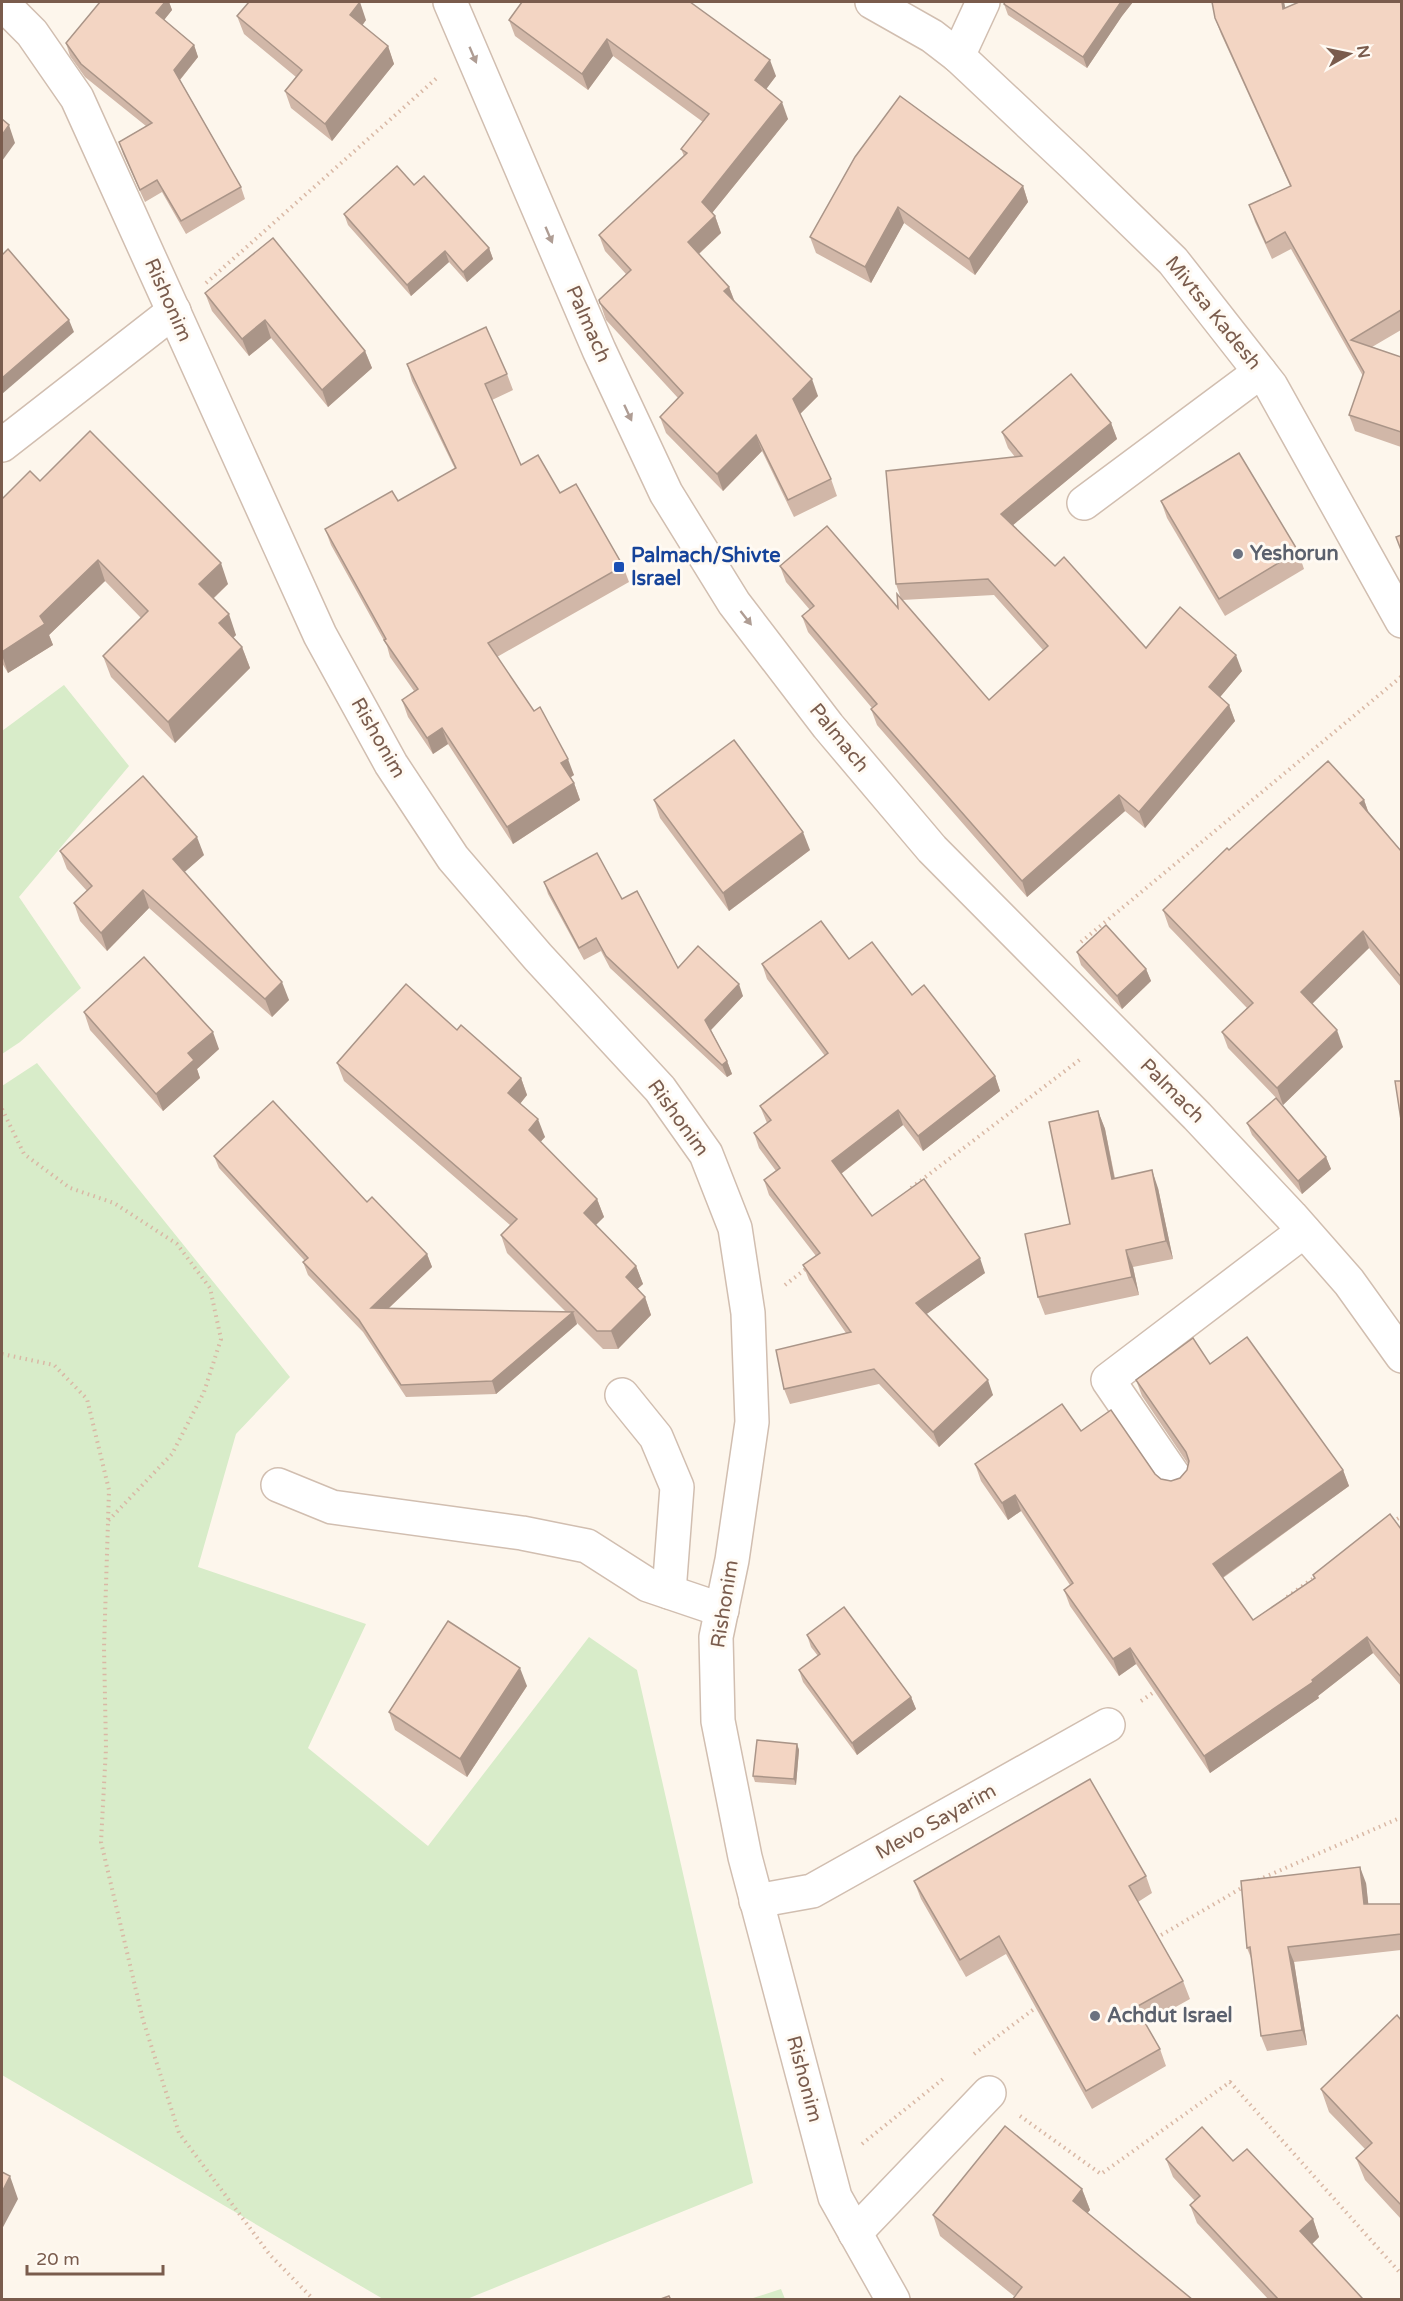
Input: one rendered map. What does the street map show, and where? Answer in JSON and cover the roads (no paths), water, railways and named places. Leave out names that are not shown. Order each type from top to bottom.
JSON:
[{"type":"street","name":"Palmach","points":[[450,2],[599,350],[666,493],[734,603],[828,726],[932,849],[1197,1116],[1304,1231],[1349,1282],[1401,1356]]},
{"type":"street","name":"Mivtsa Kadesh","points":[[872,2],[932,36],[958,56],[1173,261],[1276,395],[1401,621]]},
{"type":"street","points":[[958,56],[983,2]]},
{"type":"street","name":"Rishonim","points":[[2,3],[32,33],[77,98],[320,635],[390,764],[453,858],[538,957],[660,1089],[706,1154],[735,1228],[748,1313],[752,1422],[732,1560],[716,1637],[718,1721],[745,1857],[828,2170],[836,2196],[893,2300]]},
{"type":"street","points":[[2,445],[174,311]]},
{"type":"street","points":[[1084,503],[1260,372]]},
{"type":"street","points":[[1176,1479],[1108,1380],[1304,1231]]},
{"type":"street","points":[[622,1395],[656,1437],[677,1487],[669,1592]]},
{"type":"street","points":[[278,1485],[332,1507],[522,1533],[587,1546],[648,1585],[722,1610]]},
{"type":"street","name":"Mevo Sayarim","points":[[756,1901],[812,1891],[1108,1725]]},
{"type":"street","points":[[855,2233],[989,2093]]},
{"type":"place","name":"Yeshorun","points":[[1238,554]]},
{"type":"place","name":"Palmach/Shivte Israel","points":[[619,567]]},
{"type":"place","name":"Achdut Israel","points":[[1095,2016]]}]
